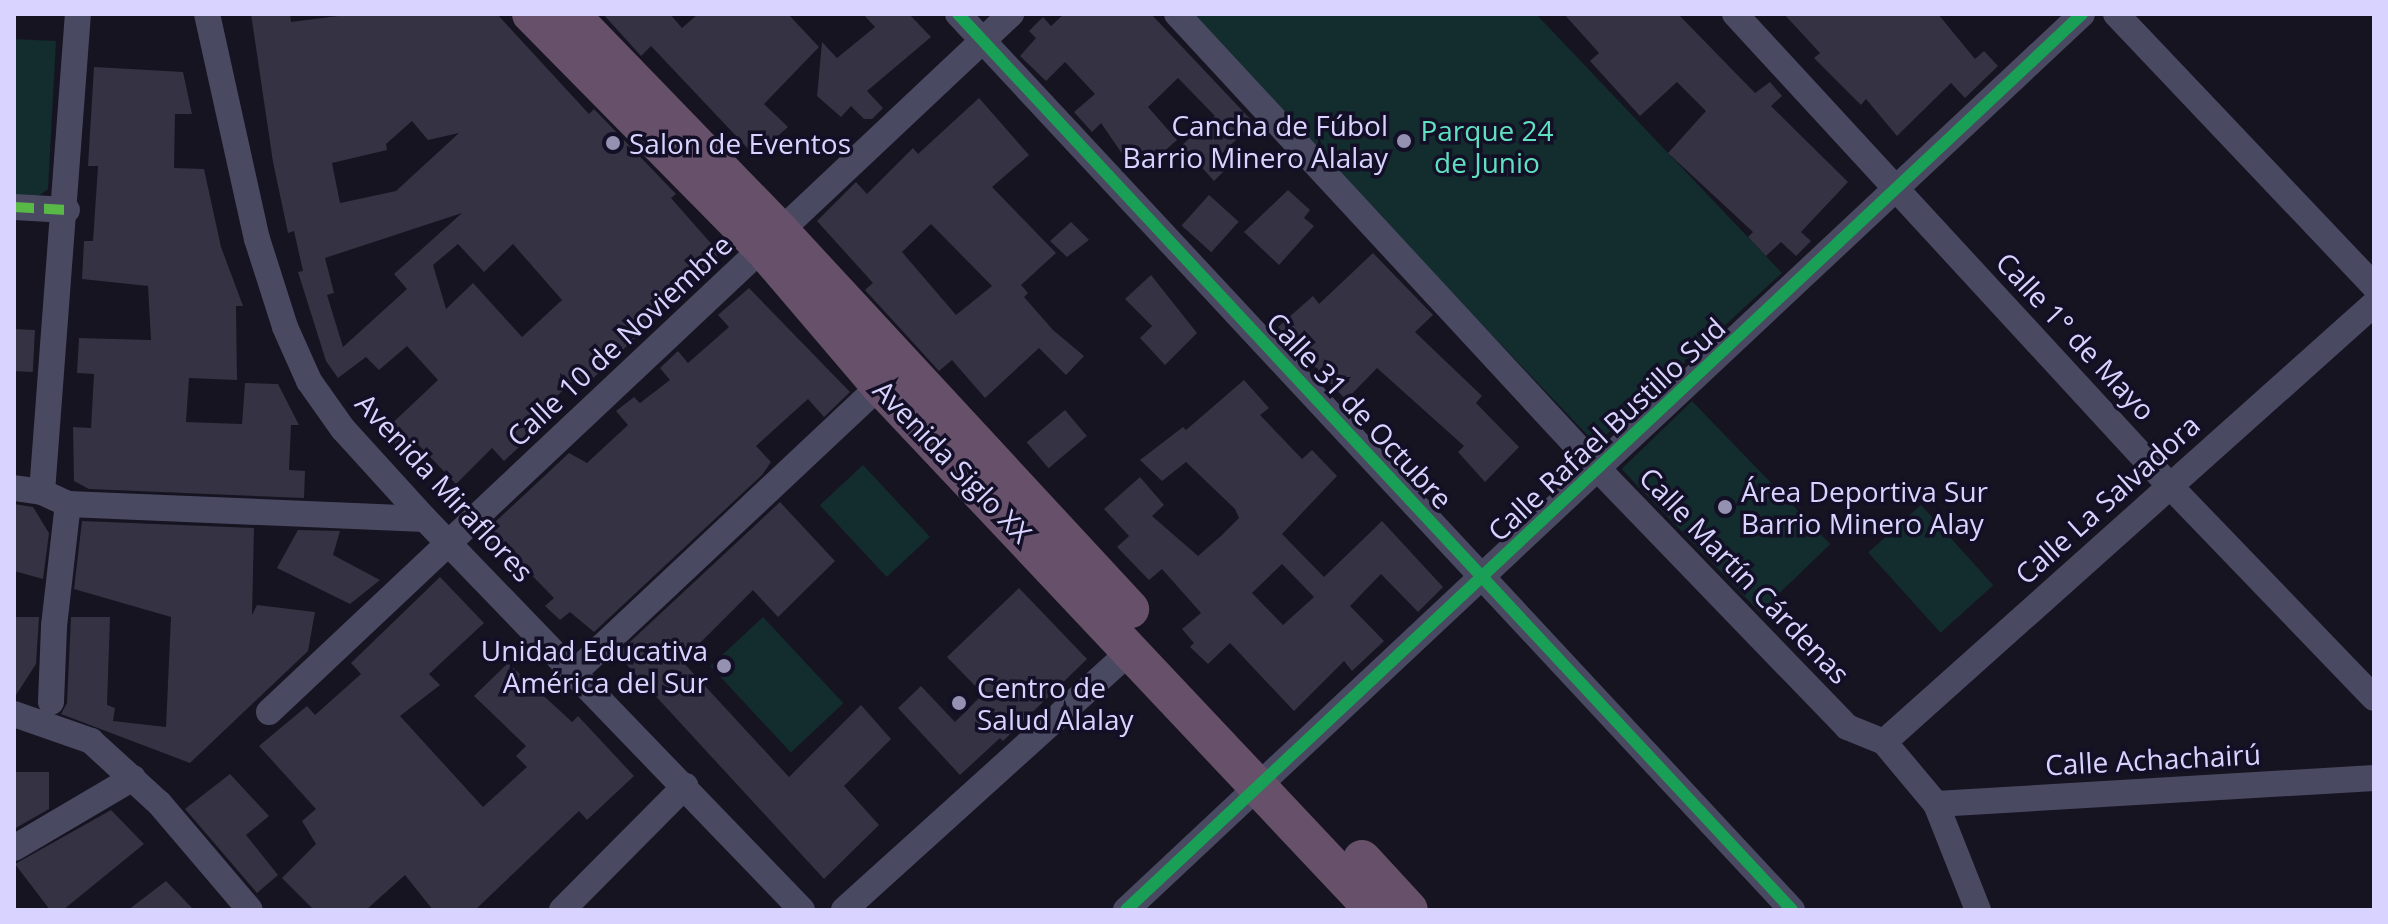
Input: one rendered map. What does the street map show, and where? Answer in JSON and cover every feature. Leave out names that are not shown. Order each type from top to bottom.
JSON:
[{"type":"highway","name":"Avenida Siglo XX","points":[[531,14],[772,240],[880,386],[1133,649],[1409,910]]},
{"type":"highway","name":"Avenida Siglo XX","points":[[570,14],[772,240],[1268,779],[1374,910]]},
{"type":"street","points":[[42,492],[67,210],[78,14]]},
{"type":"street","name":"Avenida Miraflores","points":[[207,14],[257,239],[285,327],[309,381],[343,429],[425,519],[450,540],[802,910]]},
{"type":"street","name":"Calle 31 de Octubre","points":[[958,14],[1792,910]]},
{"type":"street","name":"Calle 10 de Noviembre","points":[[269,712],[1011,14]]},
{"type":"street","name":"Calle Martín Cárdenas","points":[[1177,14],[1599,470],[1847,727],[1884,742],[1936,804],[1978,910]]},
{"type":"street","name":"Calle 1° de Mayo","points":[[1735,14],[2170,486],[2374,698]]},
{"type":"street","name":"Calle Rafael Bustillo Sud","points":[[1126,910],[1599,470],[2082,14]]},
{"type":"street","points":[[2116,14],[2374,286]]},
{"type":"street","points":[[14,207],[67,210]]},
{"type":"street","name":"Calle La Salvadora","points":[[1884,742],[2374,304]]},
{"type":"street","points":[[576,671],[880,386]]},
{"type":"street","points":[[14,488],[42,492],[68,504],[425,519]]},
{"type":"street","points":[[51,702],[54,626],[68,504]]},
{"type":"street","points":[[844,910],[1133,649]]},
{"type":"street","points":[[14,714],[91,741],[133,778],[250,910]]},
{"type":"street","points":[[14,848],[133,778]]},
{"type":"street","name":"Calle Achachairú","points":[[1936,804],[2374,778]]},
{"type":"street","points":[[562,910],[685,786]]},
{"type":"green space","name":"Parque 24 de Junio","points":[[1185,14],[1536,14],[1782,273],[1596,444]]},
{"type":"green space","points":[[14,39],[56,41],[48,189],[35,199],[14,199]]},
{"type":"green space","name":"Área Deportiva Sur Barrio Minero Alay","points":[[1692,401],[1830,544],[1760,612],[1622,469]]},
{"type":"green space","points":[[863,465],[930,537],[887,577],[820,505]]},
{"type":"green space","points":[[1921,505],[1993,585],[1941,633],[1868,553]]},
{"type":"green space","points":[[763,617],[843,703],[791,752],[710,666]]},
{"type":"building","points":[[251,14],[290,14],[291,22],[354,14],[497,14],[589,114],[594,109],[676,194],[671,198],[715,248],[718,259],[586,385],[578,376],[534,418],[542,426],[504,461],[492,448],[456,484],[414,440],[402,451],[384,431],[438,380],[407,346],[379,370],[366,357],[338,378],[326,361],[298,272],[303,271],[294,231],[288,233],[273,162]],"holes":[[[412,121],[428,140],[459,133],[396,191],[340,203],[332,163],[387,150],[386,144]],[[462,213],[394,274],[407,289],[343,347],[327,295],[334,293],[325,258]],[[458,244],[484,272],[513,244],[562,300],[522,337],[473,283],[446,309],[433,265]]]},
{"type":"building","points":[[603,14],[670,14],[682,28],[698,14],[788,14],[819,47],[764,104],[788,127],[755,156],[651,46],[641,56]]},
{"type":"building","points":[[863,14],[909,14],[931,37],[867,91],[883,108],[872,119],[864,119],[851,106],[841,117],[817,96],[822,42],[837,58],[875,27]]},
{"type":"building","points":[[1064,14],[1151,14],[1254,123],[1221,154],[1230,165],[1214,181],[1182,145],[1215,116],[1178,78],[1148,107],[1177,140],[1144,169],[1123,155],[1101,123],[1092,132],[1074,112],[1095,94],[1065,62],[1046,81],[1020,56],[1036,38],[1029,31],[1043,17],[1051,26]]},
{"type":"building","points":[[1564,14],[1678,14],[1755,93],[1770,82],[1782,96],[1771,106],[1848,182],[1801,232],[1811,241],[1796,256],[1781,242],[1766,256],[1748,237],[1753,232],[1668,153],[1706,111],[1677,82],[1640,116],[1590,61],[1599,53]]},
{"type":"building","points":[[1784,14],[1938,14],[1975,59],[1984,51],[1998,66],[1965,98],[1951,83],[1897,136],[1866,99],[1861,105],[1814,58],[1820,53]]},
{"type":"building","points":[[94,67],[183,72],[192,114],[175,114],[174,168],[204,169],[221,247],[243,306],[236,306],[237,380],[189,378],[186,422],[242,424],[245,383],[278,384],[299,425],[291,425],[289,470],[305,471],[304,498],[89,489],[74,481],[73,427],[91,428],[94,374],[77,373],[79,338],[151,340],[148,286],[82,279],[84,241],[93,241],[98,166],[88,166]]},
{"type":"building","points":[[979,98],[1029,155],[992,187],[1056,253],[1021,285],[1028,293],[1024,297],[1053,330],[1084,356],[1066,375],[1039,348],[985,398],[952,360],[939,371],[865,290],[873,283],[817,221],[856,182],[867,194],[913,148],[918,154]],"holes":[[[931,224],[992,286],[956,315],[902,252]]]},
{"type":"building","points":[[1288,190],[1310,210],[1304,218],[1314,226],[1279,265],[1244,232]]},
{"type":"building","points":[[1209,195],[1239,222],[1211,252],[1182,225]]},
{"type":"building","points":[[1071,222],[1089,240],[1067,257],[1050,241]]},
{"type":"building","points":[[1373,253],[1433,315],[1415,332],[1482,396],[1476,403],[1519,447],[1485,482],[1458,452],[1464,446],[1377,368],[1346,400],[1278,327],[1313,296],[1319,304]]},
{"type":"building","points":[[1151,275],[1197,333],[1165,365],[1140,338],[1152,326],[1125,299]]},
{"type":"building","points":[[749,288],[850,392],[824,417],[808,399],[756,446],[771,462],[762,475],[594,632],[570,612],[560,620],[545,606],[554,598],[507,550],[499,558],[480,536],[569,453],[587,463],[628,425],[616,411],[634,397],[640,403],[670,380],[660,368],[678,351],[688,363],[729,327],[718,315]]},
{"type":"building","points":[[14,329],[35,330],[33,372],[14,371]]},
{"type":"building","points":[[1244,380],[1269,408],[1260,415],[1302,459],[1312,450],[1337,476],[1282,534],[1324,577],[1382,521],[1443,587],[1418,612],[1381,574],[1350,606],[1384,641],[1352,671],[1344,661],[1294,711],[1230,643],[1208,664],[1190,647],[1194,643],[1182,629],[1201,613],[1162,569],[1149,580],[1117,547],[1129,536],[1104,509],[1140,477],[1164,505],[1152,516],[1198,556],[1222,535],[1239,518],[1235,509],[1186,462],[1162,481],[1140,460],[1183,427],[1186,430]],"holes":[[[1282,564],[1314,597],[1283,625],[1252,593]]]},
{"type":"building","points":[[1065,410],[1087,436],[1049,468],[1027,442]]},
{"type":"building","points":[[780,502],[835,561],[778,617],[753,590],[682,661],[789,777],[861,705],[891,739],[844,786],[879,825],[824,879],[617,654]]},
{"type":"building","points":[[14,504],[33,507],[49,533],[43,579],[14,571]]},
{"type":"building","points":[[82,521],[254,528],[252,615],[257,605],[315,612],[308,651],[190,763],[61,714],[67,703],[71,617],[110,617],[107,705],[115,708],[113,721],[166,727],[171,617],[74,589]]},
{"type":"building","points":[[298,530],[340,531],[333,555],[380,580],[350,604],[277,568]]},
{"type":"building","points":[[440,577],[484,623],[429,674],[440,685],[400,716],[483,807],[527,767],[516,756],[526,746],[474,696],[508,663],[572,722],[578,716],[634,776],[587,820],[579,811],[475,910],[433,910],[405,875],[366,910],[314,910],[282,878],[316,844],[302,821],[316,809],[259,746],[307,706],[315,715],[361,674],[351,663]]},
{"type":"building","points":[[1019,588],[1087,659],[1003,741],[1000,738],[960,775],[898,708],[921,686],[955,722],[983,694],[947,657]]},
{"type":"building","points":[[14,617],[39,617],[36,664],[14,698]]},
{"type":"building","points":[[14,772],[49,772],[49,809],[14,829]]},
{"type":"building","points":[[230,774],[269,816],[246,835],[278,875],[257,893],[185,809]]},
{"type":"building","points":[[111,810],[144,844],[63,910],[50,910],[15,864]]},
{"type":"building","points":[[166,881],[194,910],[128,910]]},
{"type":"marked path","points":[[14,207],[67,210]]},
{"type":"cycle path","points":[[958,14],[1792,910]]},
{"type":"cycle path","points":[[1126,910],[2082,14]]},
{"type":"place","name":"Cancha de Fúbol Barrio Minero Alalay","points":[[1404,141]]},
{"type":"place","name":"Salon de Eventos","points":[[613,143]]},
{"type":"place","name":"Área Deportiva Sur Barrio Minero Alay","points":[[1725,507]]},
{"type":"place","name":"Unidad Educativa América del Sur","points":[[724,666]]},
{"type":"place","name":"Centro de Salud Alalay","points":[[959,703]]}]
